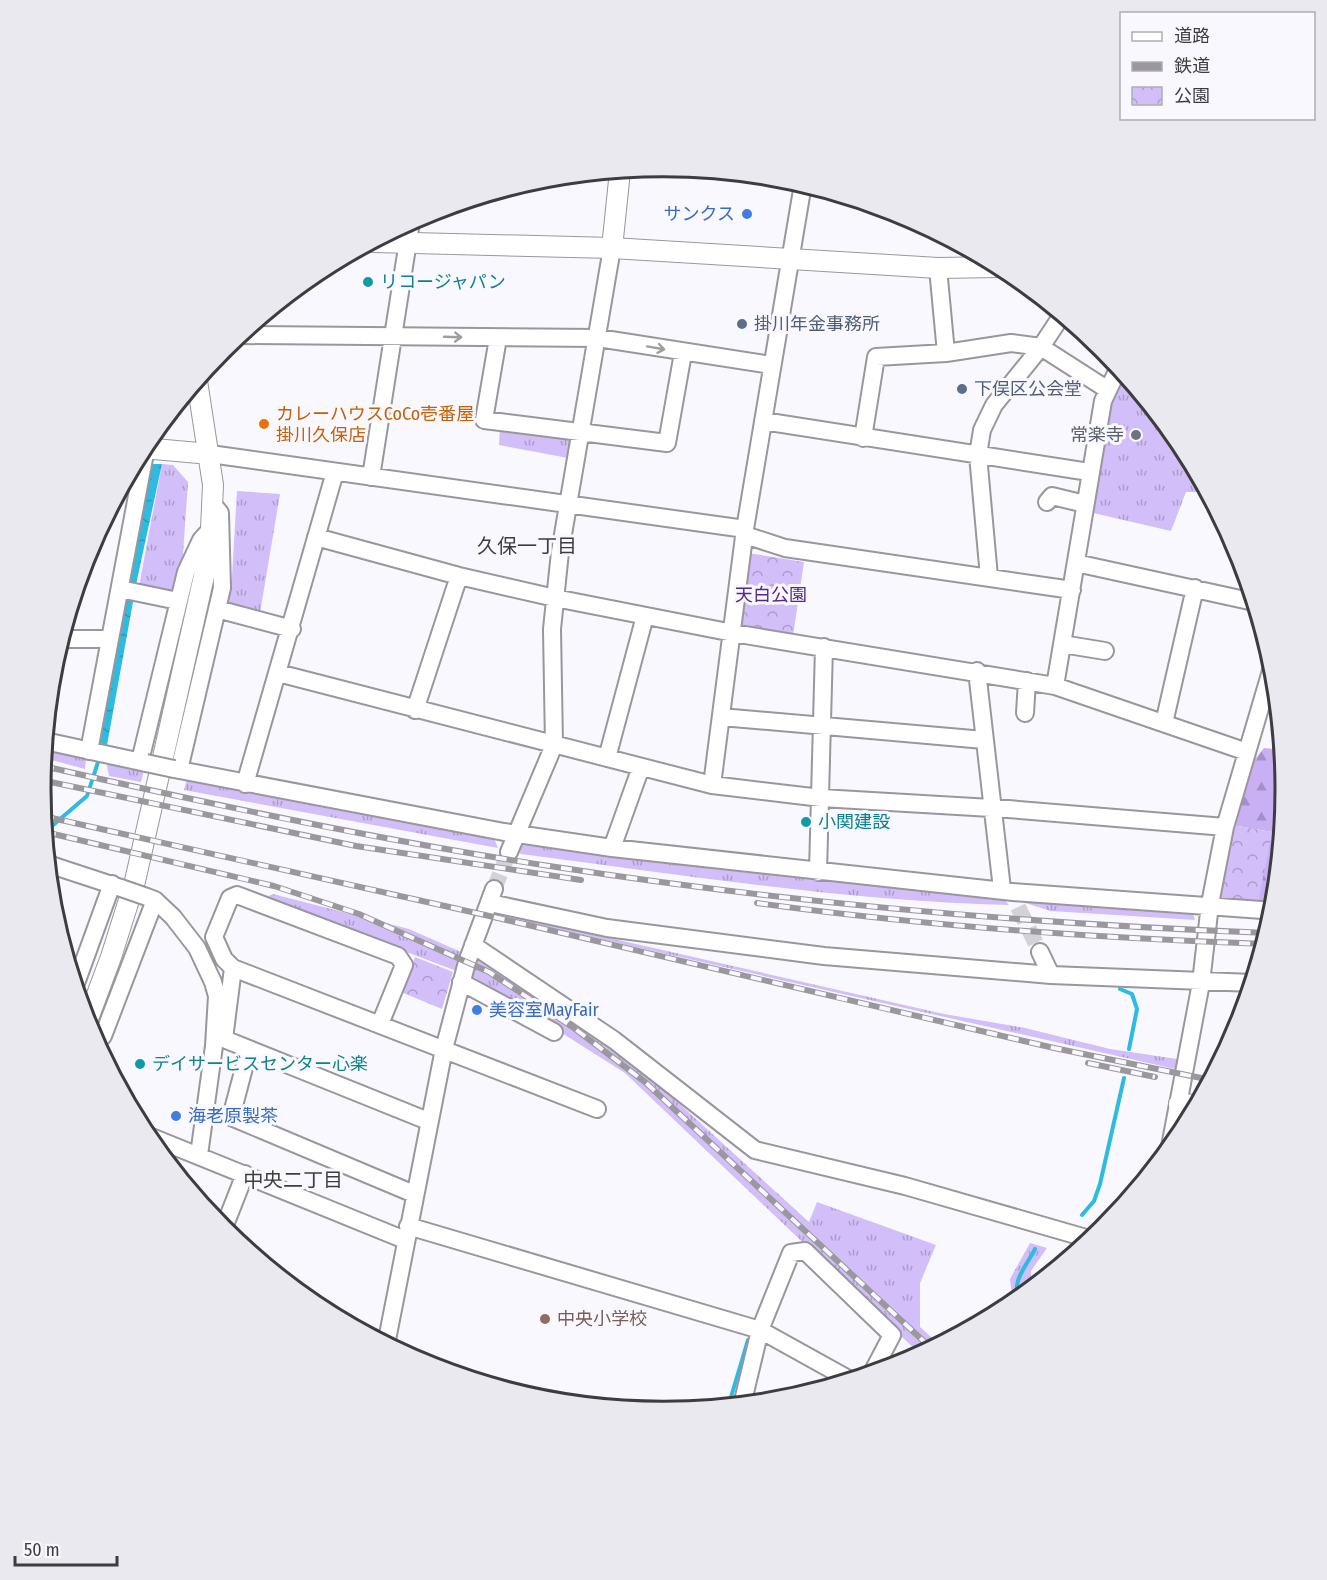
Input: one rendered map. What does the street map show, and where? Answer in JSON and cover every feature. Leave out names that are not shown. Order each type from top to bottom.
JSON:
[{"type":"street","points":[[509,852],[554,745],[552,629],[555,598],[568,506],[612,248],[619,179]]},
{"type":"street","points":[[712,785],[745,532],[801,193]]},
{"type":"street","points":[[371,477],[409,233]]},
{"type":"street","points":[[390,242],[612,248],[938,268],[982,267]]},
{"type":"street","points":[[938,268],[946,353]]},
{"type":"street","points":[[988,577],[978,455],[982,430],[994,405],[1041,347],[1058,322]]},
{"type":"street","points":[[254,335],[598,338],[771,365]]},
{"type":"street","points":[[498,338],[484,420],[667,443],[683,353]]},
{"type":"street","points":[[863,438],[876,357],[946,353],[1011,343],[1041,347],[1108,390]]},
{"type":"street","points":[[1054,686],[1072,590],[1102,401],[1115,376]]},
{"type":"street","points":[[92,1008],[111,957],[135,881],[204,576],[213,505],[210,454],[199,391]]},
{"type":"street","points":[[763,421],[1089,472]]},
{"type":"street","points":[[155,449],[210,454],[745,532],[784,548],[1072,590]]},
{"type":"street","points":[[97,753],[110,639],[128,590],[143,469]]},
{"type":"street","points":[[245,784],[292,629],[335,472]]},
{"type":"street","points":[[1047,502],[1052,496],[1085,504]]},
{"type":"street","points":[[177,769],[222,588],[220,513],[213,505]]},
{"type":"street","points":[[143,762],[178,601],[193,557],[201,540],[211,529]]},
{"type":"street","points":[[316,537],[459,576],[555,598],[732,633],[977,671],[1054,686],[1247,752]]},
{"type":"street","points":[[1076,563],[1245,600]]},
{"type":"street","points":[[415,710],[459,576]]},
{"type":"street","points":[[1164,723],[1195,588]]},
{"type":"street","points":[[128,590],[178,601]]},
{"type":"street","points":[[217,609],[292,629]]},
{"type":"street","points":[[607,758],[645,616]]},
{"type":"street","points":[[70,639],[110,639]]},
{"type":"street","points":[[1062,644],[1105,651]]},
{"type":"street","points":[[818,872],[824,647]]},
{"type":"street","points":[[977,671],[984,741],[1000,808],[1011,896]]},
{"type":"street","points":[[278,673],[712,785],[821,798],[1000,808],[1225,827]]},
{"type":"street","points":[[1025,713],[1028,681]]},
{"type":"street","points":[[1189,1104],[1210,904],[1225,827],[1267,686]]},
{"type":"street","points":[[721,717],[984,741]]},
{"type":"street","points":[[53,743],[245,784],[516,834],[612,848],[1011,896],[1210,904],[1264,910]]},
{"type":"street","points":[[612,848],[641,767]]},
{"type":"street","points":[[56,866],[151,898],[173,917],[197,948],[217,996],[214,1046],[199,1155]]},
{"type":"street","points":[[80,974],[116,886]]},
{"type":"street","points":[[380,1024],[404,965],[398,956],[237,895],[230,898],[214,937],[224,959],[233,968],[597,1109]]},
{"type":"street","points":[[387,1336],[444,1049],[461,982],[492,896],[618,930],[824,956],[1051,975],[1244,983]]},
{"type":"street","points":[[103,1036],[151,898]]},
{"type":"street","points":[[473,945],[614,1040],[754,1149],[905,1186],[1082,1237]]},
{"type":"street","points":[[1040,952],[1051,975]]},
{"type":"street","points":[[233,968],[224,1039],[428,1121]]},
{"type":"street","points":[[461,982],[554,1032]]},
{"type":"street","points":[[249,1049],[231,1118],[414,1194]]},
{"type":"street","points":[[162,1141],[406,1233],[760,1330],[842,1376]]},
{"type":"street","points":[[227,1220],[245,1174]]},
{"type":"street","points":[[744,1397],[760,1330],[791,1253],[805,1251],[892,1335],[878,1363]]},
{"type":"green space","points":[[1120,382],[1173,450],[1198,492],[1186,492],[1171,531],[1089,512],[1103,432]]},
{"type":"green space","points":[[500,426],[571,437],[568,458],[499,445]]},
{"type":"green space","points":[[162,464],[173,465],[188,482],[182,568],[175,593],[139,586]]},
{"type":"green space","points":[[237,491],[280,494],[260,613],[225,607],[232,576]]},
{"type":"green space","name":"天白公園","points":[[748,553],[804,562],[793,636],[738,628]]},
{"type":"green space","points":[[1264,748],[1275,749],[1275,830],[1265,903],[1255,901],[1272,832],[1232,825],[1249,766]]},
{"type":"green space","points":[[52,750],[86,759],[85,769],[52,760]]},
{"type":"green space","points":[[106,761],[144,770],[141,782],[109,776]]},
{"type":"green space","points":[[187,779],[494,838],[498,848],[184,790]]},
{"type":"green space","points":[[1232,825],[1272,832],[1258,903],[1217,900]]},
{"type":"green space","points":[[524,840],[614,855],[1003,898],[1009,905],[948,903],[826,893],[521,854],[517,851]]},
{"type":"green space","points":[[273,894],[409,929],[488,964],[629,1058],[809,1222],[817,1202],[936,1245],[920,1283],[920,1327],[934,1339],[914,1348],[625,1073],[475,978],[264,898]]},
{"type":"green space","points":[[1031,898],[1192,910],[1195,920],[1051,911],[1022,902]]},
{"type":"green space","points":[[495,912],[944,1014],[1025,1028],[1110,1049],[1177,1059],[1179,1070],[494,915]]},
{"type":"green space","points":[[415,957],[453,972],[442,1009],[401,992]]},
{"type":"green space","points":[[1030,1243],[1047,1248],[1031,1271],[1031,1280],[1012,1293],[1010,1279]]},
{"type":"water","points":[[152,464],[162,464],[137,580],[107,745],[100,743]]},
{"type":"waterway","points":[[52,826],[87,796],[99,759]]},
{"type":"waterway","points":[[1120,989],[1132,994],[1137,1009],[1129,1049]]},
{"type":"waterway","points":[[1082,1215],[1094,1201],[1100,1184],[1124,1078]]},
{"type":"waterway","points":[[1017,1290],[1018,1280],[1035,1249]]},
{"type":"waterway","points":[[731,1398],[748,1340]]},
{"type":"tunnel","points":[[494,889],[509,852]]},
{"type":"tunnel","points":[[1018,907],[1040,952]]},
{"type":"railway","points":[[52,768],[362,834],[491,857],[644,880],[822,901],[1000,918],[1259,933]]},
{"type":"railway","points":[[51,782],[356,846],[581,880]]},
{"type":"railway","points":[[52,818],[485,915],[1054,1048],[1204,1078]]},
{"type":"railway","points":[[52,834],[274,886],[359,914],[489,972],[574,1028],[645,1082],[926,1343]]},
{"type":"railway","points":[[757,903],[1010,930],[1256,944]]},
{"type":"railway","points":[[1088,1063],[1155,1077]]},
{"type":"place","name":"サンクス","points":[[747,214]]},
{"type":"place","name":"リコージャパン","points":[[368,282]]},
{"type":"place","name":"掛川年金事務所","points":[[742,324]]},
{"type":"place","name":"下俣区公会堂","points":[[962,389]]},
{"type":"place","name":"カレーハウスCoCo壱番屋 掛川久保店","points":[[264,424]]},
{"type":"place","name":"常楽寺","points":[[1136,435]]},
{"type":"place","name":"小関建設","points":[[806,822]]},
{"type":"place","name":"美容室MayFair","points":[[477,1010]]},
{"type":"place","name":"デイサービスセンター心楽","points":[[140,1064]]},
{"type":"place","name":"海老原製茶","points":[[176,1116]]},
{"type":"place","name":"中央小学校","points":[[545,1319]]},
{"type":"district","name":"久保一丁目","points":[[527,546]]},
{"type":"district","name":"中央二丁目","points":[[293,1180]]}]
